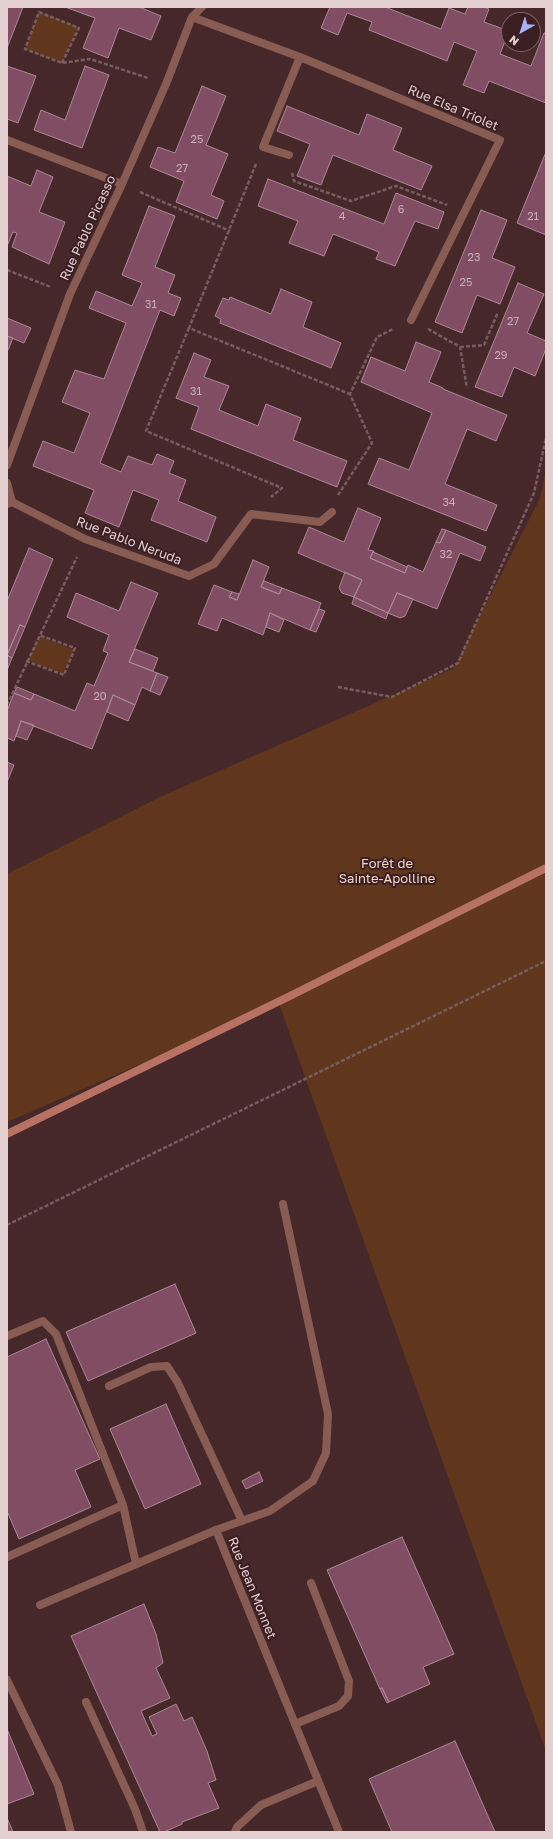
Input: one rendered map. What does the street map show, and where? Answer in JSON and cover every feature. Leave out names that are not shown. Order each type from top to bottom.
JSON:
[{"type":"main road","points":[[7,1134],[278,1002],[546,868]]},
{"type":"street","name":"Rue Pablo Picasso","points":[[7,465],[70,294],[122,184],[166,84],[192,17],[202,7]]},
{"type":"street","name":"Rue Elsa Triolet","points":[[192,17],[300,57],[500,140],[466,212],[411,320]]},
{"type":"street","points":[[289,155],[263,147],[300,57]]},
{"type":"street","points":[[7,140],[122,184]]},
{"type":"street","name":"Rue Pablo Neruda","points":[[7,482],[9,503],[85,539],[189,576],[214,564],[251,514]]},
{"type":"street","points":[[251,514],[320,522],[332,512]]},
{"type":"street","points":[[216,1530],[270,1511],[313,1482],[326,1453],[328,1414],[283,1204]]},
{"type":"street","points":[[7,1336],[43,1321],[56,1334],[123,1505],[136,1564]]},
{"type":"street","points":[[109,1386],[151,1368],[167,1366],[178,1383],[242,1521]]},
{"type":"street","points":[[7,1557],[123,1505]]},
{"type":"street","name":"Rue Jean Monnet","points":[[40,1605],[216,1530],[339,1832]]},
{"type":"street","points":[[295,1724],[339,1706],[348,1696],[349,1682],[311,1583]]},
{"type":"street","points":[[7,1680],[58,1785],[71,1832]]},
{"type":"street","points":[[86,1702],[135,1809],[143,1832]]},
{"type":"street","points":[[235,1832],[237,1827],[261,1805],[318,1781]]},
{"type":"path","points":[[62,64],[79,28],[39,12],[24,49],[62,64],[90,58],[166,84]]},
{"type":"path","points":[[251,514],[282,488],[146,431],[230,231],[263,147]]},
{"type":"path","points":[[289,155],[294,181],[351,202],[396,186],[466,212]]},
{"type":"path","points":[[122,184],[230,231]]},
{"type":"path","points":[[7,270],[70,294]]},
{"type":"path","points":[[350,394],[377,337],[411,320],[460,347],[484,345],[498,312]]},
{"type":"path","points":[[189,328],[350,394],[372,443],[320,522]]},
{"type":"path","points":[[460,347],[467,388]]},
{"type":"path","points":[[338,687],[392,697],[458,663],[534,493],[546,438]]},
{"type":"path","points":[[7,705],[26,661],[85,539]]},
{"type":"path","points":[[26,661],[64,675],[75,648],[39,634]]},
{"type":"path","points":[[7,1225],[546,961]]},
{"type":"green space","points":[[39,12],[79,27],[62,63],[25,49]]},
{"type":"green space","name":"Forêt de Sainte-Apolline","points":[[546,469],[546,1751],[279,1004],[7,1122],[7,874],[162,796],[453,669],[540,498]]},
{"type":"green space","points":[[39,636],[74,650],[63,674],[28,660]]},
{"type":"building","points":[[7,7],[23,7],[7,48]]},
{"type":"building","points":[[65,7],[139,7],[161,16],[151,40],[119,28],[108,58],[83,48],[95,18]]},
{"type":"building","points":[[330,7],[385,7],[441,29],[449,8],[465,14],[468,7],[484,7],[489,9],[484,22],[501,28],[500,54],[531,66],[537,52],[541,52],[541,41],[544,33],[546,33],[546,103],[489,81],[484,93],[463,85],[477,51],[454,42],[447,61],[369,30],[372,22],[347,13],[338,35],[321,28]]},
{"type":"building","points":[[7,66],[36,76],[18,123],[7,119]]},
{"type":"building","points":[[85,66],[109,75],[82,148],[34,130],[41,110],[65,120]]},
{"type":"building","points":[[202,86],[226,96],[206,145],[228,154],[211,195],[224,201],[217,219],[176,202],[184,181],[150,167],[158,147],[175,153]]},
{"type":"building","points":[[287,106],[359,135],[367,114],[402,128],[393,150],[432,166],[421,190],[333,155],[321,185],[297,176],[310,144],[277,131]]},
{"type":"building","points":[[546,152],[546,235],[517,223]]},
{"type":"building","points":[[37,170],[53,177],[39,212],[65,222],[49,264],[12,247],[17,233],[13,232],[7,246],[7,176],[31,186]]},
{"type":"building","points":[[268,179],[384,224],[396,193],[444,212],[438,229],[415,221],[395,266],[376,259],[379,252],[333,234],[324,256],[289,243],[298,221],[258,206]]},
{"type":"building","points":[[149,206],[175,216],[155,267],[175,275],[168,293],[181,298],[174,316],[160,310],[100,463],[121,472],[128,456],[152,465],[157,454],[174,461],[169,473],[186,480],[178,501],[216,517],[207,542],[151,520],[159,500],[133,490],[119,527],[85,513],[94,490],[33,466],[43,441],[74,453],[90,413],[62,402],[75,370],[104,379],[126,323],[89,308],[96,291],[132,306],[142,283],[122,275]]},
{"type":"building","points":[[481,210],[507,220],[492,258],[515,267],[500,304],[477,295],[462,333],[435,322]]},
{"type":"building","points":[[518,283],[544,294],[527,333],[546,341],[546,349],[535,376],[514,367],[502,397],[475,387]]},
{"type":"building","points":[[281,289],[312,302],[303,327],[341,343],[331,368],[220,323],[221,319],[215,316],[223,298],[229,300],[230,297],[271,314]]},
{"type":"building","points":[[7,318],[31,328],[24,343],[7,336]]},
{"type":"building","points":[[7,336],[13,338],[8,350],[7,349]]},
{"type":"building","points":[[416,342],[441,352],[429,382],[507,415],[496,441],[467,429],[445,484],[497,505],[486,531],[368,484],[379,458],[409,470],[432,413],[361,382],[371,357],[405,371]]},
{"type":"building","points":[[194,353],[211,360],[204,377],[229,386],[219,410],[258,426],[266,404],[301,418],[293,440],[347,461],[337,487],[191,429],[199,407],[176,398]]},
{"type":"building","points":[[358,508],[381,518],[368,550],[374,551],[370,558],[405,573],[408,565],[423,572],[436,542],[440,543],[446,530],[486,547],[480,561],[460,553],[437,609],[397,593],[388,613],[354,597],[362,580],[298,553],[309,527],[344,542]]},
{"type":"building","points":[[442,529],[446,530],[440,543],[436,542]]},
{"type":"building","points":[[29,548],[53,559],[25,627],[20,625],[7,655],[7,601]]},
{"type":"building","points":[[373,552],[407,567],[405,573],[370,558]]},
{"type":"building","points":[[253,560],[269,567],[261,587],[279,594],[282,588],[321,603],[310,630],[270,613],[263,635],[222,618],[217,631],[198,624],[214,585],[232,592],[229,597],[237,600]]},
{"type":"building","points":[[345,572],[362,580],[354,597],[342,593],[339,588]]},
{"type":"building","points":[[264,581],[282,588],[279,594],[261,587]]},
{"type":"building","points":[[131,582],[158,593],[129,662],[157,673],[150,691],[142,687],[135,705],[113,695],[92,749],[21,721],[14,741],[7,738],[7,711],[14,693],[31,700],[34,694],[75,711],[87,683],[94,686],[108,653],[103,651],[109,635],[67,617],[76,593],[119,611]]},
{"type":"building","points":[[232,592],[239,594],[237,600],[229,597]]},
{"type":"building","points":[[397,593],[413,599],[405,616],[400,618],[388,613]]},
{"type":"building","points":[[354,597],[388,613],[386,619],[352,604]]},
{"type":"building","points":[[319,609],[325,611],[316,632],[310,630]]},
{"type":"building","points":[[270,613],[284,620],[279,632],[266,627]]},
{"type":"building","points":[[20,625],[25,627],[12,658],[7,655]]},
{"type":"building","points":[[135,649],[158,658],[153,671],[129,662]]},
{"type":"building","points":[[7,655],[12,658],[7,670]]},
{"type":"building","points":[[157,673],[168,677],[160,695],[150,691]]},
{"type":"building","points":[[17,687],[34,694],[31,700],[14,693]]},
{"type":"building","points":[[113,695],[135,705],[128,721],[107,712]]},
{"type":"building","points":[[21,721],[34,725],[27,740],[16,736]]},
{"type":"building","points":[[7,762],[14,765],[7,782]]},
{"type":"building","points":[[175,1284],[196,1333],[88,1381],[66,1332]]},
{"type":"building","points":[[46,1339],[100,1459],[75,1470],[91,1507],[19,1539],[7,1511],[7,1357]]},
{"type":"building","points":[[166,1404],[201,1484],[145,1509],[110,1429]]},
{"type":"building","points":[[259,1472],[263,1481],[246,1489],[242,1481]]},
{"type":"building","points":[[402,1537],[454,1654],[423,1667],[430,1684],[389,1702],[382,1688],[380,1689],[327,1570]]},
{"type":"building","points":[[144,1604],[156,1634],[163,1663],[156,1668],[170,1698],[141,1711],[152,1736],[157,1734],[149,1717],[176,1704],[184,1721],[192,1717],[207,1751],[216,1780],[208,1783],[219,1808],[182,1822],[182,1824],[164,1832],[160,1832],[71,1636]]},
{"type":"building","points":[[382,1688],[389,1702],[387,1703],[380,1689]]},
{"type":"building","points":[[7,1729],[34,1794],[7,1804]]},
{"type":"building","points":[[455,1741],[495,1832],[392,1832],[369,1779]]},
{"type":"building","points":[[7,1818],[13,1832],[7,1832]]}]
